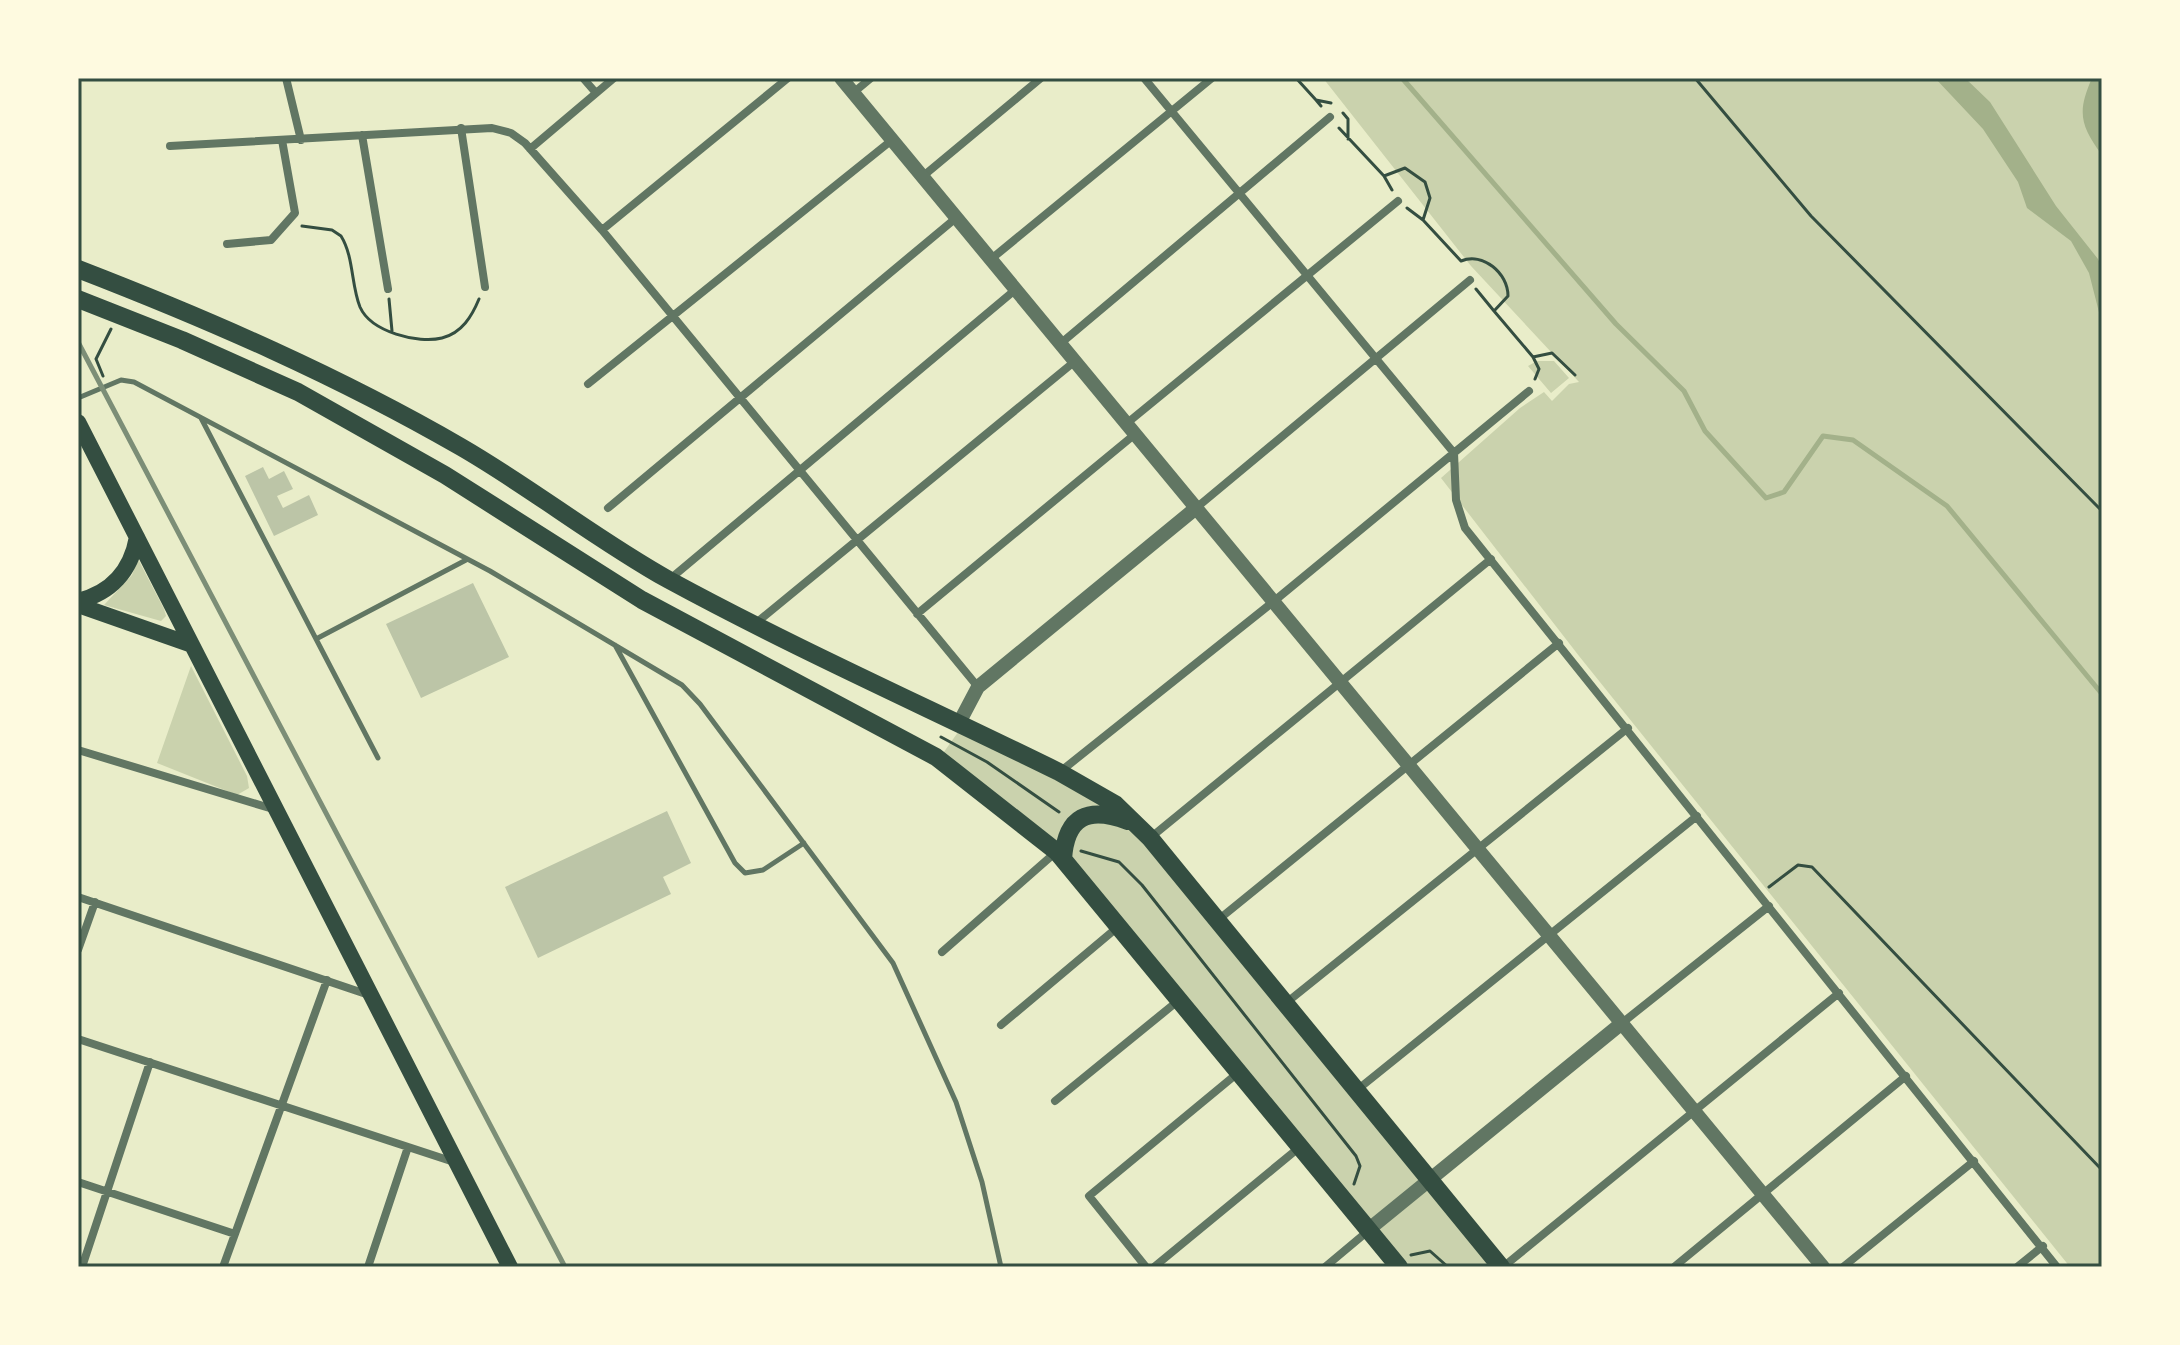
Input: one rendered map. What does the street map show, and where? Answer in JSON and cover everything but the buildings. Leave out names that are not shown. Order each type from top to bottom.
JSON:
[{"type":"main road","points":[[78,269],[247,337],[332,377],[461,447],[576,525],[669,579],[1059,772],[1115,804],[1150,838],[1502,1267]]},
{"type":"main road","points":[[78,299],[298,392],[375,434],[642,600],[936,757],[1060,856],[1368,1230],[1404,1261]]},
{"type":"main road","points":[[78,422],[273,809],[461,1164],[510,1267]]},
{"type":"main road","points":[[78,603],[103,592],[123,574],[137,537]]},
{"type":"main road","points":[[78,603],[192,645]]},
{"type":"main road","points":[[1060,856],[1073,822],[1096,814],[1112,815],[1134,823]]},
{"type":"street","points":[[286,78],[301,140]]},
{"type":"street","points":[[583,78],[596,93]]},
{"type":"street","points":[[530,149],[614,78]]},
{"type":"street","points":[[602,230],[788,78]]},
{"type":"street","points":[[841,78],[1823,1267]]},
{"type":"street","points":[[853,93],[871,78]]},
{"type":"street","points":[[922,177],[1041,78]]},
{"type":"street","points":[[1144,78],[1454,453],[1456,500],[1465,528],[2057,1267]]},
{"type":"street","points":[[990,260],[1212,78]]},
{"type":"street","points":[[1059,344],[1330,117]]},
{"type":"street","points":[[461,128],[485,287]]},
{"type":"street","points":[[170,146],[461,128],[502,129],[530,149],[602,230],[978,687]]},
{"type":"street","points":[[362,135],[388,289]]},
{"type":"street","points":[[227,244],[271,240],[295,213],[282,140]]},
{"type":"street","points":[[588,384],[892,140]]},
{"type":"street","points":[[917,614],[1398,201]]},
{"type":"street","points":[[608,508],[956,218]]},
{"type":"street","points":[[959,723],[978,687],[1470,280]]},
{"type":"street","points":[[669,579],[1015,290]]},
{"type":"street","points":[[755,623],[1074,362]]},
{"type":"street","points":[[1059,772],[1273,602],[1529,391]]},
{"type":"street","points":[[1150,838],[1491,559]]},
{"type":"street","points":[[1217,920],[1559,643]]},
{"type":"street","points":[[1285,1003],[1628,728]]},
{"type":"street","points":[[78,750],[273,809]]},
{"type":"street","points":[[1357,1090],[1697,816]]},
{"type":"street","points":[[942,952],[1060,856]]},
{"type":"street","points":[[78,897],[373,997]]},
{"type":"street","points":[[78,950],[95,902]]},
{"type":"street","points":[[1325,1267],[1769,906]]},
{"type":"street","points":[[1001,1025],[1119,925]]},
{"type":"street","points":[[223,1267],[327,980]]},
{"type":"street","points":[[1502,1267],[1839,993]]},
{"type":"street","points":[[1055,1101],[1179,999]]},
{"type":"street","points":[[78,1039],[461,1164]]},
{"type":"street","points":[[82,1267],[150,1062]]},
{"type":"street","points":[[1146,1267],[1089,1196],[1240,1072]]},
{"type":"street","points":[[1674,1267],[1906,1076]]},
{"type":"street","points":[[1154,1267],[1301,1146]]},
{"type":"street","points":[[368,1267],[408,1147]]},
{"type":"street","points":[[1843,1267],[1974,1161]]},
{"type":"street","points":[[78,1182],[235,1234]]},
{"type":"street","points":[[2017,1267],[2043,1246]]},
{"type":"lane","points":[[78,398],[121,380],[134,382],[466,559],[682,685],[700,704],[893,963],[956,1102],[982,1182],[1001,1267]]},
{"type":"lane","points":[[200,416],[378,758]]},
{"type":"lane","points":[[316,639],[466,559]]},
{"type":"lane","points":[[614,645],[735,863],[745,873],[763,870],[804,843]]},
{"type":"path","points":[[1695,78],[1811,216],[2102,511]]},
{"type":"path","points":[[1348,139],[1384,176],[1405,168],[1425,182],[1430,198],[1423,220],[1461,261],[1474,258],[1488,263],[1503,279],[1508,296],[1494,311],[1533,357],[1539,369],[1529,391]]},
{"type":"path","points":[[388,289],[392,331]]},
{"type":"path","points":[[108,385],[96,359],[117,314]]},
{"type":"path","points":[[1533,357],[1545,353],[1557,355],[1575,375]]},
{"type":"path","points":[[936,734],[987,762],[1073,822],[1081,852],[1125,866],[1356,1156],[1360,1166],[1354,1185],[1358,1193]]},
{"type":"path","points":[[1765,889],[1798,865],[1812,867],[2102,1170]]},
{"type":"path","points":[[1404,1261],[1430,1251],[1448,1267]]},
{"type":"shaded area","points":[[1323,78],[2102,78],[2102,1267],[2070,1267],[1579,656],[1441,478],[1520,408],[1544,392],[1552,401],[1569,384],[1579,382],[1471,266]]},
{"type":"shaded area","points":[[1935,78],[1965,78],[1990,102],[2056,206],[2098,259],[2102,268],[2102,324],[2089,273],[2071,241],[2027,208],[2018,182],[1983,129]]},
{"type":"shaded area","points":[[2092,78],[2102,78],[2102,155],[2089,135],[2083,118],[2084,100]]},
{"type":"shaded area","points":[[1537,361],[1554,361],[1569,378],[1551,393],[1528,366]]},
{"type":"shaded area","points":[[138,559],[164,609],[166,616],[161,621],[104,605],[132,575]]},
{"type":"shaded area","points":[[191,666],[247,776],[249,788],[237,795],[157,763]]},
{"type":"shaded area","points":[[961,728],[1113,807],[1147,841],[1496,1267],[1405,1267],[1059,849],[941,756]]},
{"type":"waterway","points":[[1402,78],[1616,324],[1684,391],[1705,431],[1766,498],[1784,492],[1823,436],[1853,440],[1947,506],[2102,694]]},
{"type":"railway","points":[[78,342],[565,1267]]}]
